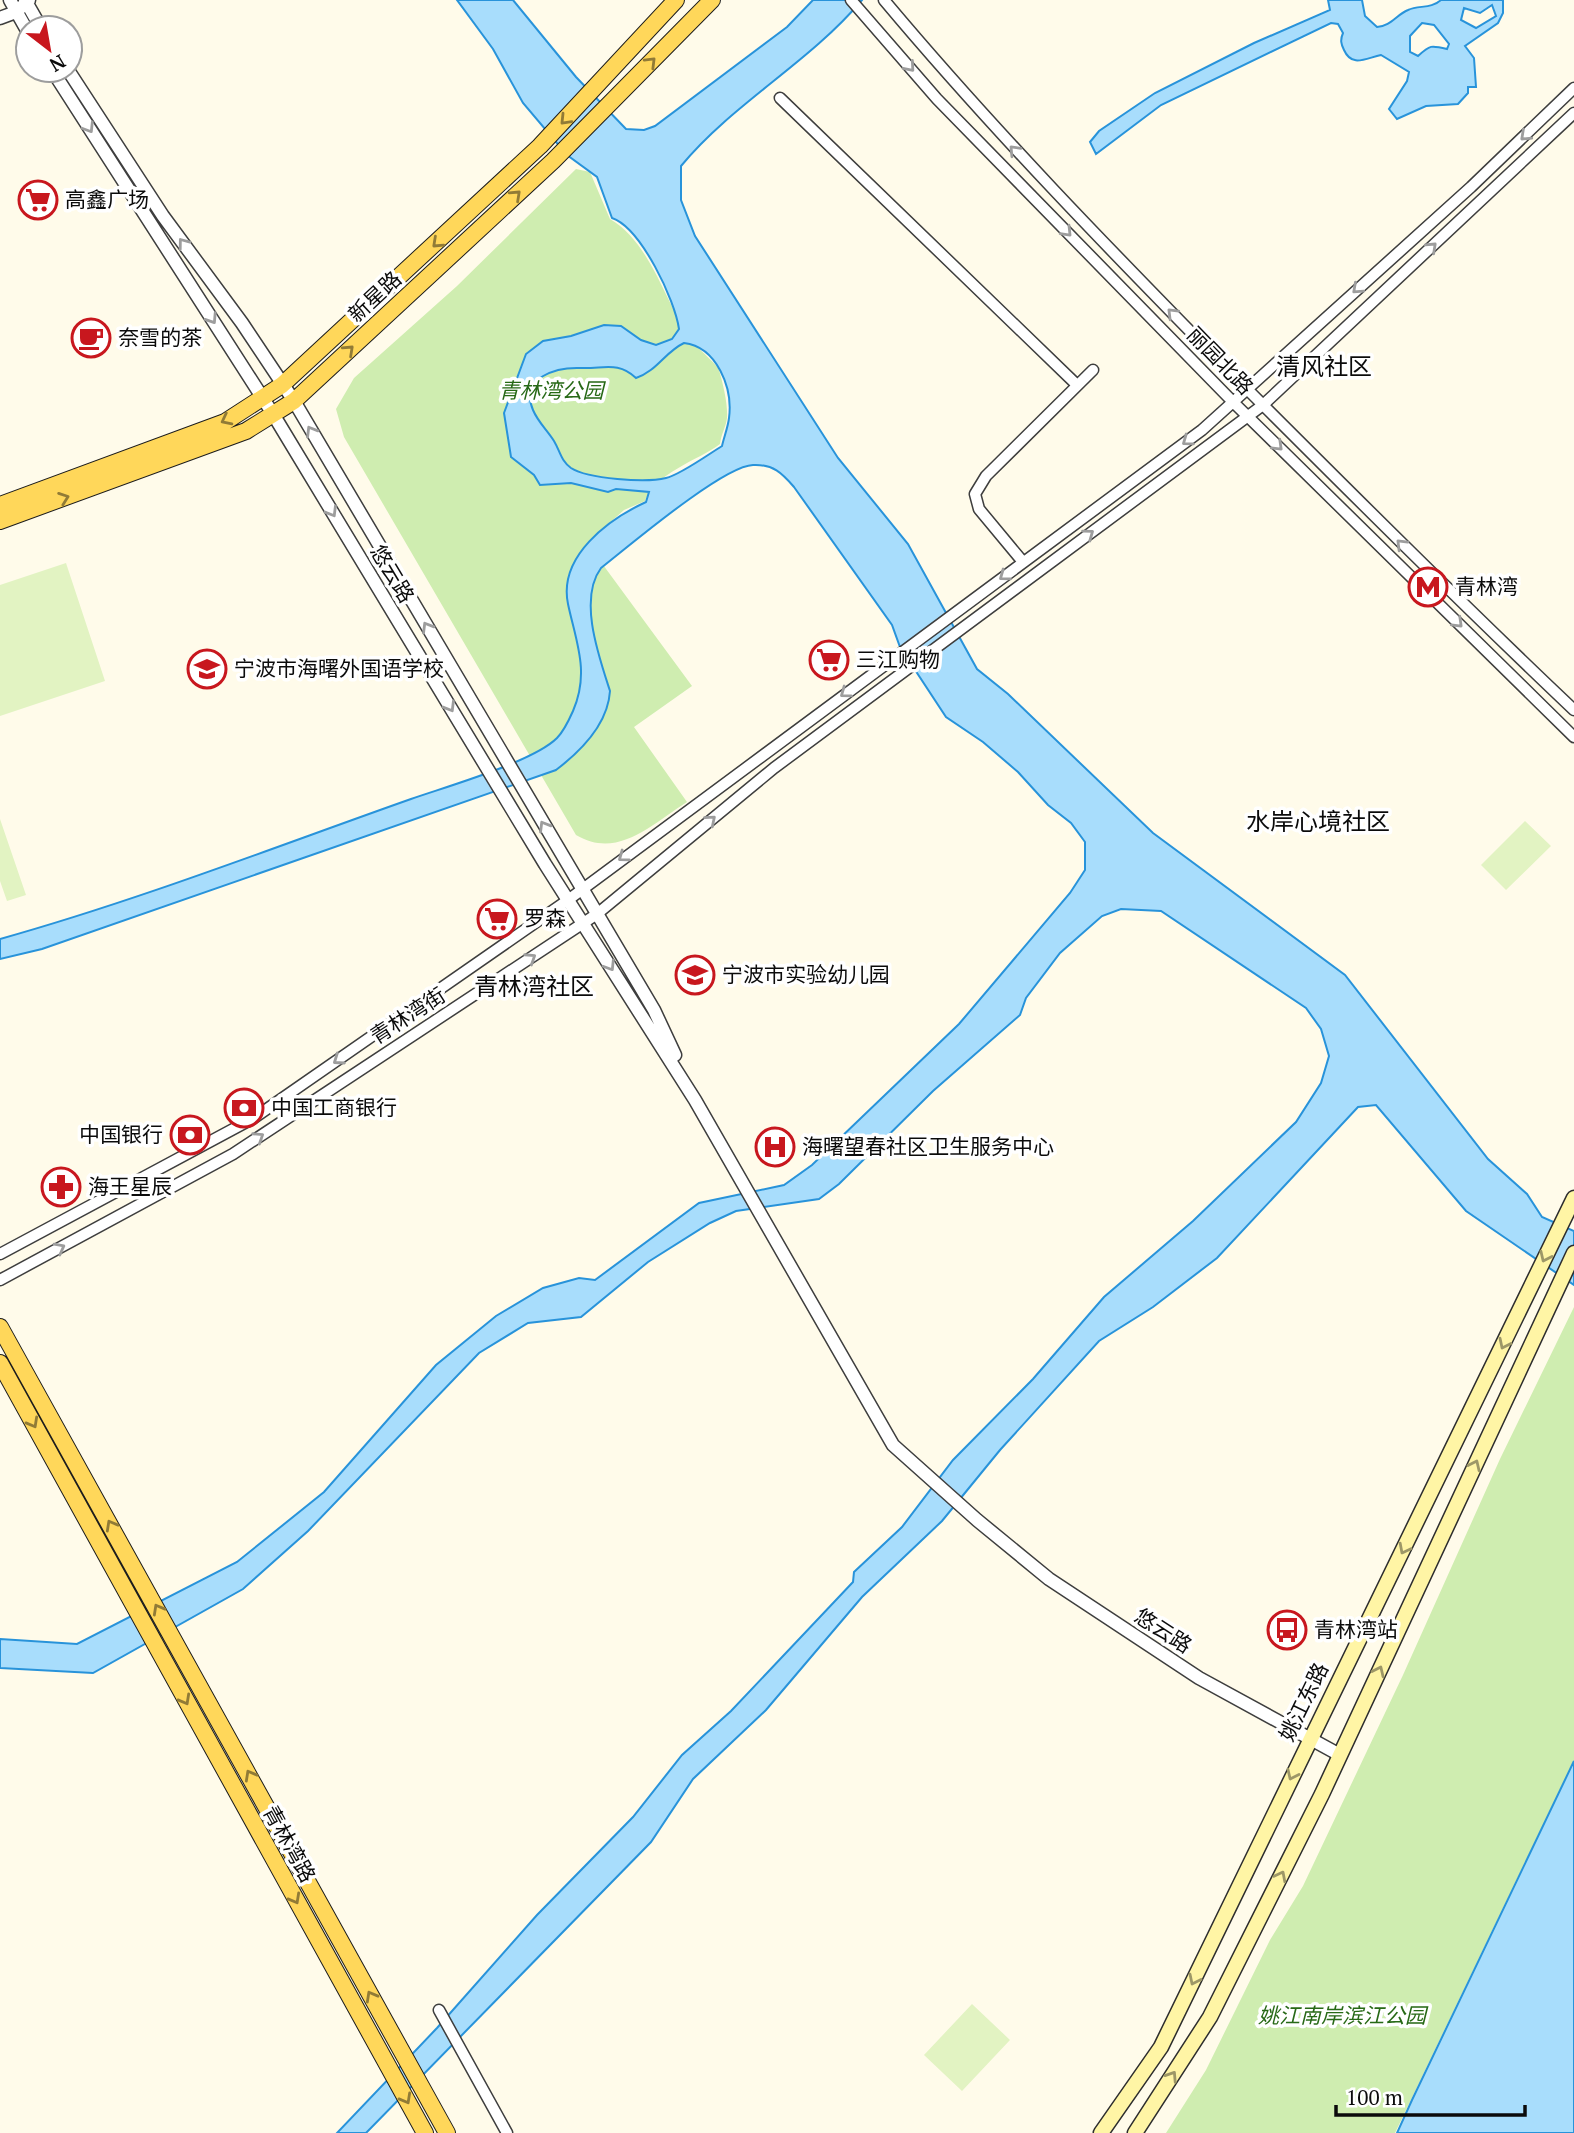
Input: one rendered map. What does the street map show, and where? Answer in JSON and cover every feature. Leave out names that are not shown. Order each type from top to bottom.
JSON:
[{"type":"main road","name":"新星路","points":[[0,505],[225,422],[282,385],[540,146],[676,0]]},
{"type":"main road","name":"新星路","points":[[0,521],[246,431],[294,401],[553,161],[712,0]]},
{"type":"main road","name":"姚江东路","points":[[1101,2133],[1161,2048],[1574,1198]]},
{"type":"main road","points":[[1135,2133],[1210,2017],[1340,1755],[1574,1253]]},
{"type":"main road","name":"青林湾路","points":[[0,1327],[145,1584],[447,2133]]},
{"type":"main road","name":"青林湾路","points":[[0,1363],[424,2132]]},
{"type":"street","name":"丽园北路","points":[[851,0],[937,99],[1233,401],[1574,737]]},
{"type":"street","name":"丽园北路","points":[[884,0],[966,98],[1064,204],[1429,572],[1574,710]]},
{"type":"street","points":[[0,2],[18,2]]},
{"type":"street","points":[[0,18],[18,2]]},
{"type":"street","name":"悠云路","points":[[61,84],[273,414],[568,900],[695,1100],[894,1445],[977,1520],[1049,1578],[1199,1678],[1340,1755]]},
{"type":"street","name":"悠云路","points":[[77,84],[163,216],[242,323],[294,401],[654,1010],[695,1100]]},
{"type":"street","name":"青林湾街","points":[[0,1254],[254,1118],[568,900],[1202,430],[1574,88]]},
{"type":"street","points":[[780,98],[1077,385]]},
{"type":"street","name":"青林湾街","points":[[0,1280],[233,1154],[597,914],[774,768],[1263,405],[1574,113]]},
{"type":"street","points":[[1023,562],[979,509],[975,494],[986,476],[1093,370]]},
{"type":"street","points":[[439,2010],[507,2133]]},
{"type":"green space","name":"青林湾公园","points":[[576,169],[590,172],[610,219],[624,230],[647,258],[690,339],[719,370],[727,412],[720,444],[667,475],[650,491],[645,501],[624,510],[587,543],[692,686],[634,727],[687,802],[648,829],[620,841],[606,843],[591,842],[576,835],[344,437],[336,409],[354,378],[457,286]]},
{"type":"green space","points":[[66,563],[105,681],[0,716],[0,585]]},
{"type":"green space","points":[[0,819],[26,895],[7,901],[0,881]]},
{"type":"green space","points":[[1525,821],[1551,846],[1506,890],[1481,865]]},
{"type":"green space","name":"姚江南岸滨江公园","points":[[1574,1307],[1574,1760],[1395,2133],[1166,2133],[1206,2070],[1270,1940],[1303,1886],[1403,1675],[1500,1459]]},
{"type":"green space","points":[[972,2004],[1010,2040],[962,2091],[924,2055]]},
{"type":"water","points":[[457,0],[513,0],[576,77],[626,129],[644,130],[655,126],[787,27],[813,0],[862,0],[819,44],[724,122],[681,166],[681,200],[695,236],[838,458],[908,544],[977,669],[1008,694],[1153,833],[1345,975],[1488,1159],[1527,1194],[1542,1217],[1574,1231],[1574,1285],[1466,1211],[1376,1105],[1358,1107],[1217,1258],[1153,1307],[1099,1341],[1000,1450],[942,1521],[862,1597],[766,1710],[693,1779],[651,1842],[366,2133],[337,2133],[437,2028],[537,1915],[633,1817],[682,1755],[731,1711],[853,1582],[854,1572],[902,1527],[953,1460],[1033,1379],[1104,1297],[1193,1221],[1296,1122],[1321,1083],[1329,1056],[1321,1029],[1306,1008],[1161,911],[1121,909],[1102,916],[1060,953],[1026,998],[1020,1015],[933,1091],[839,1184],[819,1199],[736,1211],[710,1223],[648,1262],[581,1317],[528,1323],[479,1353],[308,1531],[243,1589],[93,1673],[0,1668],[0,1639],[77,1644],[237,1562],[324,1492],[436,1365],[496,1316],[543,1288],[579,1278],[595,1280],[699,1203],[784,1185],[812,1165],[959,1024],[1070,893],[1085,870],[1085,842],[1071,823],[1048,805],[1018,772],[983,742],[946,717],[900,647],[892,625],[794,487],[776,470],[753,465],[721,478],[699,492],[601,568],[594,581],[591,612],[596,645],[610,691],[608,703],[592,736],[556,770],[42,949],[0,959],[0,939],[155,890],[488,773],[545,747],[557,738],[566,725],[581,683],[578,644],[568,604],[567,587],[571,570],[589,541],[617,518],[646,502],[649,492],[616,489],[608,492],[571,483],[540,485],[534,475],[511,457],[504,413],[526,354],[543,341],[571,336],[604,325],[621,326],[641,340],[656,345],[672,339],[679,329],[671,301],[655,266],[634,235],[612,218],[597,177],[567,155],[523,103],[493,49]],"holes":[[[684,343],[706,352],[720,371],[728,394],[729,418],[722,446],[679,473],[666,478],[632,480],[579,472],[563,459],[533,410],[531,389],[543,376],[552,372],[571,368],[610,367],[623,369],[636,378],[650,371]]]},
{"type":"water","points":[[1328,0],[1362,0],[1365,16],[1377,27],[1386,25],[1408,10],[1433,5],[1441,0],[1503,0],[1503,13],[1498,23],[1465,46],[1474,58],[1476,87],[1468,87],[1468,93],[1458,104],[1426,106],[1397,119],[1389,109],[1407,81],[1409,72],[1381,55],[1360,60],[1351,59],[1342,46],[1343,33],[1338,24],[1331,23],[1161,105],[1096,154],[1090,142],[1099,131],[1155,93],[1254,43],[1330,10]],"holes":[[[1492,5],[1496,16],[1476,28],[1461,20],[1464,8],[1480,13]],[[1422,23],[1434,25],[1449,44],[1447,49],[1431,47],[1418,56],[1410,52],[1410,36]]]},
{"type":"water","points":[[1574,1761],[1574,2133],[1397,2133],[1412,2100]]},
{"type":"place","name":"高鑫广场","points":[[38,200]]},
{"type":"place","name":"奈雪的茶","points":[[91,338]]},
{"type":"place","name":"青林湾","points":[[1428,587]]},
{"type":"place","name":"三江购物","points":[[829,660]]},
{"type":"place","name":"宁波市海曙外国语学校","points":[[207,669]]},
{"type":"place","name":"罗森","points":[[497,919]]},
{"type":"place","name":"宁波市实验幼儿园","points":[[695,975]]},
{"type":"place","name":"中国工商银行","points":[[244,1108]]},
{"type":"place","name":"中国银行","points":[[190,1135]]},
{"type":"place","name":"海曙望春社区卫生服务中心","points":[[775,1147]]},
{"type":"place","name":"海王星辰","points":[[61,1187]]},
{"type":"place","name":"青林湾站","points":[[1287,1630]]},
{"type":"district","name":"清风社区","points":[[1324,367]]},
{"type":"district","name":"水岸心境社区","points":[[1318,822]]},
{"type":"district","name":"青林湾社区","points":[[534,987]]}]
